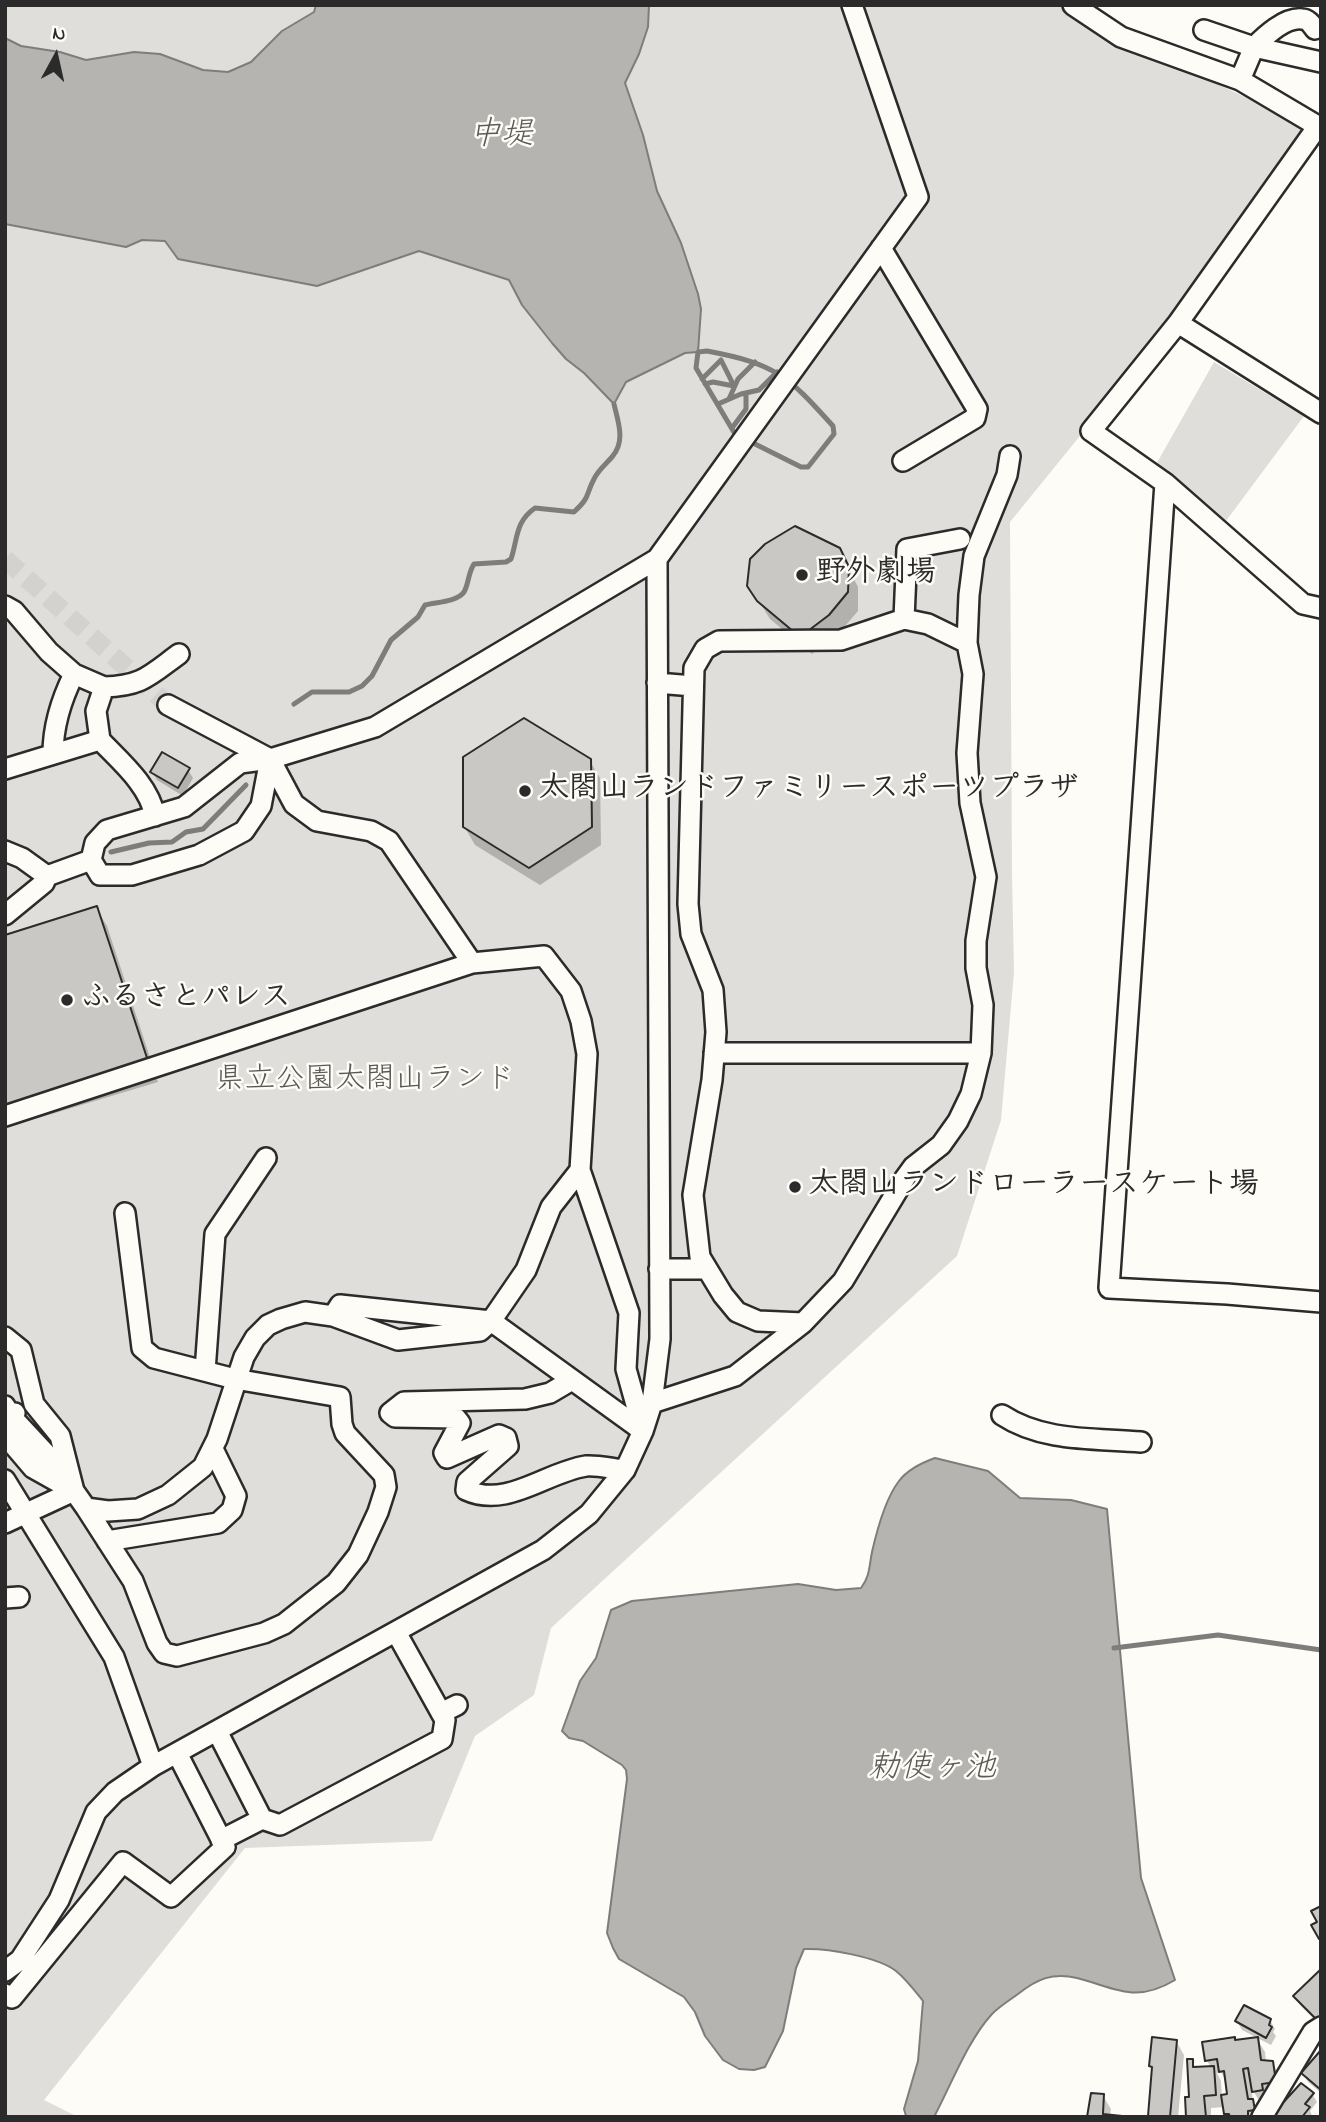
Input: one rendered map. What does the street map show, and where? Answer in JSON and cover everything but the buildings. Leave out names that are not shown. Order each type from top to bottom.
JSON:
[{"type":"street","points":[[270,759],[261,806],[244,831],[199,855],[132,875],[100,875],[91,860],[95,843],[107,830],[184,807],[240,763],[270,759],[375,727],[657,559],[918,197],[852,5]]},
{"type":"street","points":[[1073,5],[1121,37],[1240,80],[1320,127],[1178,323],[1091,431],[1165,483],[1303,604],[1321,608]]},
{"type":"street","points":[[1240,80],[1254,47],[1268,33],[1302,19],[1315,29]]},
{"type":"street","points":[[1204,30],[1254,47],[1321,62]]},
{"type":"street","points":[[881,248],[976,409],[975,418],[903,461]]},
{"type":"street","points":[[1178,323],[1321,413]]},
{"type":"street","points":[[652,1403],[735,1376],[803,1323],[844,1281],[913,1167],[941,1146],[958,1121],[971,1094],[981,1053],[983,1005],[976,968],[976,941],[986,877],[970,803],[967,753],[973,674],[967,643],[969,596],[974,556],[1007,475],[1010,456]]},
{"type":"street","points":[[1165,483],[1109,1287],[1321,1302]]},
{"type":"street","points":[[904,619],[907,549],[960,539]]},
{"type":"street","points":[[5,1971],[20,1960],[59,1900],[96,1812],[115,1792],[153,1766],[543,1550],[589,1514],[625,1470],[643,1432],[652,1403],[660,1339],[657,559]]},
{"type":"street","points":[[5,606],[14,611],[49,652],[74,674],[104,687],[138,683],[179,654]]},
{"type":"street","points":[[803,1323],[758,1321],[737,1312],[723,1295],[700,1257],[694,1195],[712,1080],[716,1032],[713,990],[691,934],[688,904],[694,668],[705,649],[719,641],[841,640],[904,619],[928,624],[967,643]]},
{"type":"street","points":[[53,754],[53,735],[63,697],[74,674]]},
{"type":"street","points":[[657,683],[693,685]]},
{"type":"street","points":[[104,687],[96,711],[100,740],[136,777],[153,806],[155,816]]},
{"type":"street","points":[[168,705],[270,759],[294,804],[317,821],[372,831],[389,841],[472,963]]},
{"type":"street","points":[[5,769],[100,740]]},
{"type":"street","points":[[5,850],[22,858],[47,876]]},
{"type":"street","points":[[5,915],[44,883],[47,876],[91,860]]},
{"type":"street","points":[[658,866],[689,866]]},
{"type":"street","points":[[5,1116],[472,963],[544,956],[571,991],[582,1021],[587,1054],[580,1170],[629,1313],[626,1369],[643,1432]]},
{"type":"street","points":[[714,1054],[981,1053]]},
{"type":"street","points":[[205,1371],[215,1234],[266,1158]]},
{"type":"street","points":[[86,1508],[108,1511],[138,1509],[168,1495],[203,1467],[213,1448],[235,1379],[250,1348],[268,1325],[305,1312],[333,1316],[398,1340],[480,1331],[491,1321],[527,1270],[551,1206],[580,1170]]},
{"type":"street","points":[[34,1404],[8,1411],[49,1457],[86,1508],[133,1581],[157,1643],[164,1653],[177,1656],[274,1628],[314,1602],[336,1583],[358,1555],[378,1512],[386,1487],[384,1475],[345,1433],[340,1397],[235,1379],[154,1358],[142,1348],[125,1213]]},
{"type":"street","points":[[659,1269],[707,1269]]},
{"type":"street","points":[[333,1316],[340,1305],[491,1321],[643,1432]]},
{"type":"street","points":[[5,1338],[21,1350],[34,1404],[60,1436],[74,1491]]},
{"type":"street","points":[[572,1380],[550,1394],[525,1399],[404,1402],[390,1413],[395,1417],[456,1418],[460,1423],[444,1453],[447,1458],[499,1435],[506,1438],[508,1446],[467,1482],[466,1490],[477,1495],[496,1497],[587,1466],[625,1470]]},
{"type":"street","points":[[1002,1415],[1016,1424],[1044,1435],[1141,1442]]},
{"type":"street","points":[[107,1541],[218,1523],[232,1510],[236,1496],[213,1448]]},
{"type":"street","points":[[5,1480],[114,1657],[153,1766]]},
{"type":"street","points":[[5,1523],[74,1491]]},
{"type":"street","points":[[216,1731],[262,1819],[280,1825],[442,1739],[449,1709],[396,1632]]},
{"type":"street","points":[[5,1994],[12,1998],[124,1862],[172,1897],[225,1847],[177,1753]]},
{"type":"street","points":[[221,1840],[262,1819]]},
{"type":"street","points":[[65,1887],[93,1902]]},
{"type":"street","points":[[1262,2117],[1313,2032],[1321,2027]]},
{"type":"green space","name":"県立公園太閤山ランド","points":[[5,5],[1065,5],[1170,62],[1311,128],[1175,319],[1010,522],[1014,972],[1001,1120],[957,1256],[551,1628],[534,1695],[475,1736],[432,1841],[245,1848],[44,2100],[78,2117],[5,2117]]},
{"type":"green space","points":[[1214,362],[1304,416],[1223,525],[1154,468]]},
{"type":"water","name":"中堤","points":[[316,5],[649,5],[648,27],[625,83],[643,135],[657,191],[681,243],[698,294],[701,309],[698,352],[685,353],[626,382],[614,404],[552,343],[522,305],[509,280],[419,251],[317,286],[178,259],[165,241],[142,240],[126,247],[5,224],[5,38],[21,46],[60,52],[86,60],[134,52],[160,54],[203,70],[228,72],[251,62],[282,31],[314,12]]},
{"type":"water","name":"勅使ヶ池","points":[[935,1458],[988,1471],[1020,1498],[1071,1500],[1107,1509],[1141,1878],[1175,1980],[1137,1993],[1068,1976],[1053,1976],[1039,1981],[998,2008],[983,2025],[934,2117],[910,2117],[906,2116],[904,2109],[918,2061],[923,2001],[896,1971],[888,1966],[852,1954],[804,1949],[796,1968],[783,2031],[765,2067],[754,2070],[739,2069],[723,2060],[705,2036],[695,2012],[684,1997],[619,1959],[607,1933],[626,1770],[583,1741],[569,1738],[562,1731],[580,1681],[596,1658],[611,1610],[632,1601],[798,1584],[836,1590],[861,1588],[868,1575],[882,1515],[894,1488],[911,1470]]},
{"type":"waterway","points":[[707,351],[749,361],[779,374],[804,395],[833,426],[834,434],[808,467],[801,467],[735,434],[696,368],[698,352],[707,351]]},
{"type":"waterway","points":[[702,379],[721,360],[734,386],[713,382],[705,384]]},
{"type":"waterway","points":[[729,399],[738,379],[755,362]]},
{"type":"waterway","points":[[718,404],[759,390],[777,372]]},
{"type":"waterway","points":[[732,428],[746,409],[746,394]]},
{"type":"waterway","points":[[294,704],[312,692],[349,692],[362,686],[372,676],[391,640],[418,617],[425,605],[451,600],[461,595],[466,589],[474,564],[506,562],[511,559],[520,525],[535,508],[574,512],[619,444],[620,431],[614,404]]},
{"type":"waterway","points":[[111,852],[149,843],[172,842],[186,832],[203,829],[246,785]]},
{"type":"waterway","points":[[1114,1648],[1218,1635],[1321,1650]]},
{"type":"tunnel","points":[[5,559],[168,705]]},
{"type":"place","name":"野外劇場","points":[[802,575]]},
{"type":"place","name":"太閤山ランドファミリースポーツプラザ","points":[[525,791]]},
{"type":"place","name":"ふるさとパレス","points":[[67,1000]]},
{"type":"place","name":"太閤山ランドローラースケート場","points":[[795,1187]]}]
